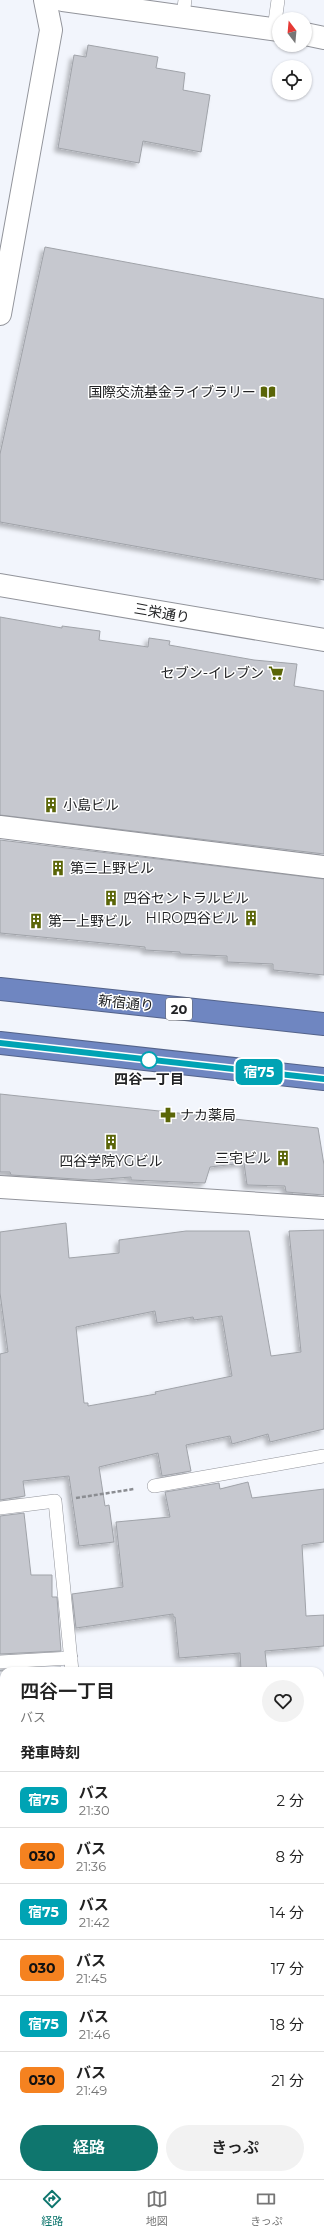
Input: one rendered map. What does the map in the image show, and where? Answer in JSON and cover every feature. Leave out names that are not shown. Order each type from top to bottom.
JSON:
[{"type":"highway","name":"新宿通り","points":[[0,989],[324,1024]]},
{"type":"highway","points":[[0,1043],[324,1079]]},
{"type":"street","points":[[0,314],[51,30],[45,0]]},
{"type":"street","points":[[63,0],[184,8],[272,28]]},
{"type":"street","points":[[312,35],[324,38]]},
{"type":"street","name":"三栄通り","points":[[0,585],[324,640]]},
{"type":"street","points":[[0,827],[324,867]]},
{"type":"street","points":[[0,1187],[324,1208]]},
{"type":"lane","points":[[278,0],[278,12]]},
{"type":"lane","points":[[154,1486],[324,1456]]},
{"type":"lane","points":[[0,1508],[55,1501],[72,1665],[0,1662]]},
{"type":"path","points":[[55,1501],[154,1486]]},
{"type":"building","points":[[88,45],[158,57],[156,68],[185,73],[183,90],[210,95],[201,152],[143,141],[139,163],[58,148],[74,55],[86,57]]},
{"type":"building","points":[[45,247],[324,299],[324,580],[0,522],[0,454]]},
{"type":"building","points":[[0,617],[62,628],[62,626],[100,631],[99,640],[148,647],[149,638],[170,641],[169,645],[254,660],[297,664],[294,686],[324,691],[324,854],[0,815]]},
{"type":"building","points":[[0,840],[324,879],[324,975],[273,970],[273,964],[227,962],[227,956],[180,954],[180,952],[145,950],[145,947],[0,933]]},
{"type":"building","points":[[0,1094],[318,1128],[324,1165],[324,1195],[286,1192],[285,1186],[247,1185],[244,1163],[210,1167],[205,1183],[131,1180],[131,1177],[92,1180],[11,1175],[10,1172],[0,1172]]},
{"type":"building","points":[[66,1223],[69,1258],[119,1253],[119,1240],[186,1231],[249,1231],[271,1356],[301,1352],[289,1231],[324,1230],[324,1429],[270,1442],[268,1434],[232,1444],[230,1436],[186,1445],[191,1471],[162,1476],[158,1453],[99,1467],[105,1506],[109,1505],[114,1542],[79,1546],[69,1476],[23,1481],[25,1496],[0,1500],[0,1354],[8,1352],[0,1293],[0,1232]],"holes":[[[155,1311],[157,1323],[193,1317],[194,1320],[222,1316],[232,1376],[155,1392],[156,1394],[88,1406],[88,1403],[84,1403],[76,1327]]]},
{"type":"building","points":[[248,1482],[252,1498],[324,1489],[324,1542],[302,1545],[306,1616],[324,1615],[324,1646],[265,1651],[267,1667],[241,1667],[240,1653],[179,1658],[175,1617],[173,1617],[173,1614],[76,1628],[72,1594],[123,1587],[116,1522],[170,1517],[165,1492],[219,1483],[220,1489]]},
{"type":"building","points":[[24,1513],[31,1575],[52,1575],[52,1597],[57,1597],[61,1651],[0,1654],[0,1516]]},
{"type":"bus line","name":"宿75","points":[[0,1043],[324,1079]]},
{"type":"place","name":"国際交流基金ライブラリー","points":[[268,392]]},
{"type":"place","name":"セブン-イレブン","points":[[276,673]]},
{"type":"place","name":"小島ビル","points":[[51,805]]},
{"type":"place","name":"第三上野ビル","points":[[58,868]]},
{"type":"place","name":"四谷セントラルビル","points":[[111,898]]},
{"type":"place","name":"HIRO四谷ビル","points":[[251,918]]},
{"type":"place","name":"第一上野ビル","points":[[36,921]]},
{"type":"place","name":"四谷一丁目","points":[[149,1060]]},
{"type":"place","name":"ナカ薬局","points":[[168,1115]]},
{"type":"place","name":"四谷学院YGビル","points":[[111,1142]]},
{"type":"place","name":"三宅ビル","points":[[283,1158]]}]
